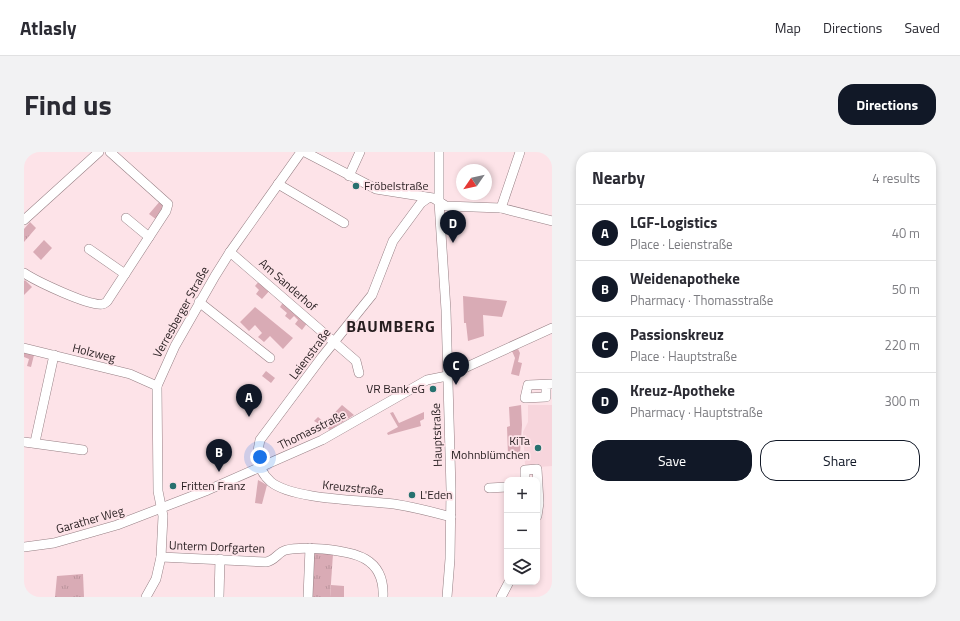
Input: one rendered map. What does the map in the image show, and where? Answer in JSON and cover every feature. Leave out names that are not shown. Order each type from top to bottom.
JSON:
[{"type":"street","points":[[24,220],[99,152]]},
{"type":"street","points":[[24,273],[66,293],[103,304],[108,300],[166,211],[168,204],[110,152]]},
{"type":"street","name":"Verresberger Straße","points":[[146,597],[156,579],[161,557],[163,516],[158,491],[157,386],[175,346],[199,302],[230,252],[301,152]]},
{"type":"street","points":[[305,152],[348,176],[376,189],[433,198],[446,206],[501,208],[552,221]]},
{"type":"street","points":[[348,176],[360,152]]},
{"type":"street","name":"Hauptstraße","points":[[439,152],[439,202],[446,310],[451,517],[447,597]]},
{"type":"street","points":[[501,208],[520,152]]},
{"type":"street","points":[[278,184],[344,223]]},
{"type":"street","name":"Leienstraße","points":[[260,468],[257,452],[260,440],[334,342],[372,295],[393,241],[422,203],[428,198]]},
{"type":"street","points":[[126,218],[149,237]]},
{"type":"street","points":[[89,249],[125,274]]},
{"type":"street","name":"Am Sanderhof","points":[[230,252],[356,360],[359,373]]},
{"type":"street","points":[[199,302],[270,358]]},
{"type":"street","name":"Thomasstraße","points":[[161,509],[260,468],[322,440],[427,380],[447,376],[552,328]]},
{"type":"street","name":"Holzweg","points":[[24,348],[130,374],[157,386]]},
{"type":"street","points":[[35,442],[54,355]]},
{"type":"street","points":[[24,442],[35,442],[83,450]]},
{"type":"street","name":"Kreuzstraße","points":[[260,468],[271,482],[280,487],[306,495],[394,504],[451,517]]},
{"type":"street","points":[[525,477],[525,470],[537,469],[537,477]]},
{"type":"street","points":[[489,488],[504,487]]},
{"type":"street","name":"Garather Weg","points":[[24,547],[54,543],[91,533],[161,509]]},
{"type":"street","points":[[308,597],[310,548]]},
{"type":"street","name":"Unterm Dorfgarten","points":[[161,557],[269,562],[287,549],[310,548],[359,555],[368,560],[376,568],[384,587],[383,597]]},
{"type":"street","points":[[219,597],[220,559]]},
{"type":"street","points":[[501,597],[507,585]]},
{"type":"shaded area","name":"KiTa Mohnblümchen","points":[[528,405],[552,405],[552,466],[526,468],[523,432],[528,422]]},
{"type":"green space","points":[[161,200],[165,206],[157,220],[149,214]]},
{"type":"green space","points":[[30,222],[36,228],[24,242],[24,229]]},
{"type":"green space","points":[[44,240],[52,248],[41,260],[33,252]]},
{"type":"green space","points":[[25,280],[32,287],[24,295],[24,281]]},
{"type":"green space","points":[[260,280],[271,289],[262,299],[256,294],[259,290],[255,286]]},
{"type":"green space","points":[[463,296],[507,301],[502,317],[483,315],[484,336],[468,341],[466,323],[464,323]]},
{"type":"green space","points":[[284,301],[308,322],[302,330],[295,324],[298,320],[294,316],[290,320],[285,316],[287,313],[280,307]]},
{"type":"green space","points":[[255,307],[293,338],[283,349],[270,336],[264,342],[258,337],[262,333],[255,325],[249,331],[240,322]]},
{"type":"green space","points":[[518,349],[520,353],[518,362],[522,363],[519,376],[511,374],[515,358],[512,351]]},
{"type":"green space","points":[[24,352],[34,355],[31,367],[27,366],[29,359],[24,357]]},
{"type":"green space","points":[[266,371],[275,378],[271,383],[262,376]]},
{"type":"green space","points":[[342,405],[354,415],[330,430],[314,421],[318,417],[325,423]]},
{"type":"green space","points":[[521,405],[522,425],[520,453],[508,455],[507,427],[510,426],[509,407]]},
{"type":"green space","points":[[393,412],[399,423],[424,412],[424,419],[420,421],[421,426],[388,435],[387,433],[398,427],[390,413]]},
{"type":"green space","points":[[258,480],[267,485],[262,504],[255,503]]},
{"type":"green space","points":[[314,553],[333,554],[330,597],[310,597]]},
{"type":"green space","points":[[83,574],[84,597],[55,597],[57,576]]},
{"type":"green space","points":[[331,585],[344,586],[344,597],[330,597]]},
{"type":"place","name":"Fröbelstraße","points":[[356,186]]},
{"type":"place","name":"Kreuz-Apotheke","points":[[453,243]]},
{"type":"place","name":"Passionskreuz","points":[[456,385]]},
{"type":"place","name":"VR Bank eG","points":[[433,389]]},
{"type":"place","name":"LGF-Logistics","points":[[249,417]]},
{"type":"place","name":"KiTa Mohnblümchen","points":[[538,448]]},
{"type":"place","name":"Weidenapotheke","points":[[219,472]]},
{"type":"place","name":"Fritten Franz","points":[[173,486]]},
{"type":"place","name":"L'Eden","points":[[412,495]]},
{"type":"district","name":"BAUMBERG","points":[[391,326]]}]
